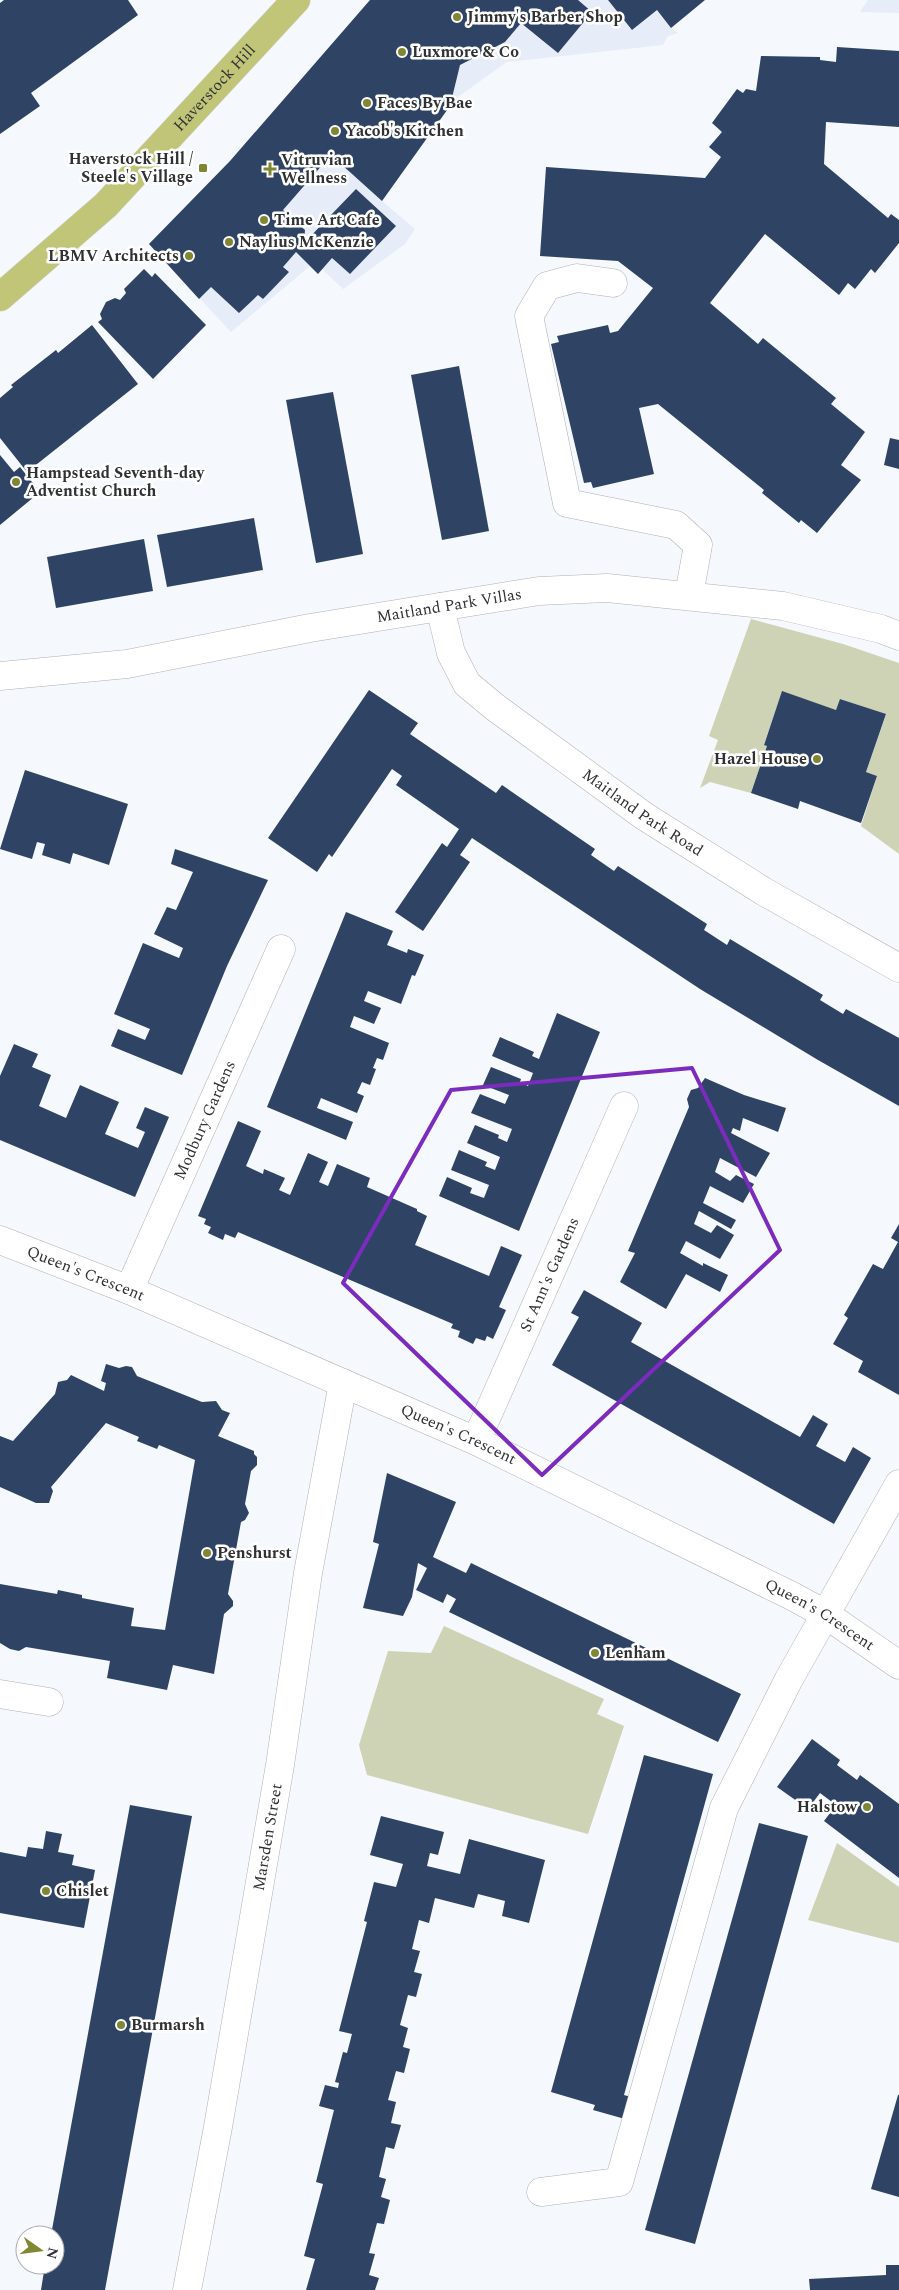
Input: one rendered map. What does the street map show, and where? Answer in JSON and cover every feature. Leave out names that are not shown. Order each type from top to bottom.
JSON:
[{"type":"main road","name":"Haverstock Hill","points":[[0,297],[106,205],[296,0]]},
{"type":"street","points":[[613,283],[577,278],[547,286],[529,316],[567,503],[676,525],[698,545],[689,595]]},
{"type":"street","name":"Maitland Park Villas","points":[[0,676],[127,664],[310,628],[539,591],[607,588],[783,606],[881,629],[899,636]]},
{"type":"street","name":"Maitland Park Road","points":[[440,607],[451,653],[467,684],[496,708],[644,816],[763,891],[899,968]]},
{"type":"street","name":"Modbury Gardens","points":[[129,1290],[281,949]]},
{"type":"street","name":"St Ann's Gardens","points":[[476,1441],[624,1106]]},
{"type":"street","name":"Queen's Crescent","points":[[0,1240],[129,1290],[476,1441],[825,1614],[899,1665]]},
{"type":"street","name":"Marsden Street","points":[[187,2290],[219,2118],[280,1765],[308,1573],[343,1383]]},
{"type":"street","points":[[541,2192],[619,2182],[724,1808],[789,1679],[899,1484]]},
{"type":"street","points":[[0,1694],[49,1702]]},
{"type":"highlighted area","points":[[692,1068],[780,1250],[542,1475],[343,1283],[451,1090]]},
{"type":"shaded area","points":[[370,0],[608,0],[632,30],[657,10],[671,28],[678,33],[668,36],[663,45],[507,62],[452,101],[382,201],[415,229],[405,244],[343,289],[322,269],[318,274],[310,266],[231,332],[149,244],[230,161]]},
{"type":"shaded area","points":[[868,0],[899,0],[899,13],[860,12]]},
{"type":"green space","points":[[751,619],[843,644],[899,663],[899,854],[861,826],[877,776],[866,772],[886,715],[841,699],[836,710],[782,692],[764,744],[767,746],[751,793],[710,782],[700,788],[718,740],[709,736]]},
{"type":"green space","points":[[444,1626],[604,1699],[597,1714],[624,1726],[588,1834],[367,1775],[359,1745],[388,1651],[431,1653]]},
{"type":"green space","points":[[837,1843],[899,1887],[899,1943],[808,1920]]},
{"type":"building","points":[[4,0],[128,0],[138,15],[31,93],[40,106],[0,134],[0,3]]},
{"type":"building","points":[[370,0],[578,0],[592,12],[558,53],[521,23],[505,42],[460,65],[450,106],[382,201],[331,155],[283,210],[305,230],[304,243],[356,189],[396,226],[350,274],[332,258],[318,274],[296,252],[283,267],[289,272],[263,299],[258,295],[239,313],[211,287],[199,299],[149,244],[230,161]]},
{"type":"building","points":[[608,0],[705,0],[671,28],[657,10],[632,30]]},
{"type":"building","points":[[837,47],[899,51],[899,127],[826,122],[824,164],[888,218],[891,214],[899,220],[899,243],[875,273],[871,269],[855,289],[848,283],[839,295],[765,234],[710,303],[758,344],[763,338],[836,398],[831,404],[865,432],[841,465],[861,480],[817,533],[801,520],[799,523],[762,493],[764,490],[658,404],[639,408],[654,474],[593,488],[591,482],[584,483],[551,344],[559,342],[557,336],[608,325],[610,333],[618,331],[653,288],[618,261],[540,256],[546,167],[705,178],[721,157],[709,147],[722,132],[712,123],[737,89],[743,93],[746,89],[756,91],[761,56],[820,57],[820,60],[836,62]]},
{"type":"building","points":[[144,269],[152,277],[155,273],[206,325],[153,379],[98,322],[102,319],[100,314],[106,302],[115,298],[120,300],[126,293],[124,289]]},
{"type":"building","points":[[92,325],[138,384],[27,472],[0,438],[0,398],[13,387],[11,385],[56,350],[58,353]]},
{"type":"building","points":[[459,366],[489,531],[442,540],[411,375]]},
{"type":"building","points":[[333,392],[363,554],[316,563],[286,400]]},
{"type":"building","points":[[890,438],[899,440],[899,469],[884,465]]},
{"type":"building","name":"Hampstead Seventh-day Adventist Church","points":[[0,455],[14,472],[20,467],[40,492],[0,525]]},
{"type":"building","points":[[254,518],[263,570],[167,587],[157,535]]},
{"type":"building","points":[[144,539],[153,591],[56,608],[47,557]]},
{"type":"building","points":[[369,690],[418,723],[410,734],[496,793],[502,785],[595,849],[591,855],[614,871],[618,866],[707,924],[704,930],[727,945],[730,939],[823,995],[820,1000],[843,1014],[846,1009],[899,1038],[899,1106],[700,989],[472,838],[460,855],[470,862],[423,931],[395,912],[442,843],[447,847],[459,829],[396,785],[402,776],[392,769],[332,857],[329,854],[317,872],[268,838]]},
{"type":"building","name":"Hazel House","points":[[782,691],[836,710],[840,699],[886,714],[866,772],[877,776],[861,823],[800,801],[798,809],[751,793],[767,746],[764,745]]},
{"type":"building","points":[[25,770],[128,804],[109,865],[73,853],[70,864],[42,855],[45,844],[37,842],[32,859],[0,849]]},
{"type":"building","points":[[175,849],[268,880],[227,966],[182,1075],[111,1046],[118,1029],[145,1040],[150,1029],[114,1014],[143,943],[179,958],[183,948],[154,934],[167,907],[176,910],[193,872],[171,864]]},
{"type":"building","points":[[346,912],[393,931],[387,945],[407,953],[408,949],[424,955],[415,976],[412,975],[401,1004],[368,991],[364,1001],[381,1008],[374,1024],[354,1016],[350,1027],[389,1043],[383,1060],[377,1058],[373,1068],[376,1069],[370,1085],[362,1082],[357,1093],[364,1096],[357,1113],[321,1098],[317,1108],[353,1122],[346,1140],[267,1107]]},
{"type":"building","points":[[557,1013],[600,1032],[519,1231],[439,1196],[447,1177],[472,1188],[470,1193],[484,1198],[489,1185],[451,1170],[459,1150],[487,1162],[485,1166],[495,1170],[500,1157],[467,1143],[475,1125],[499,1135],[498,1138],[507,1142],[512,1129],[471,1113],[480,1094],[505,1104],[509,1095],[483,1085],[491,1067],[521,1079],[520,1082],[528,1086],[533,1073],[492,1056],[500,1037],[534,1052],[532,1056],[539,1059]]},
{"type":"building","points":[[14,1044],[38,1054],[32,1067],[51,1075],[39,1106],[66,1118],[80,1085],[119,1102],[105,1134],[138,1148],[145,1132],[136,1128],[145,1107],[169,1117],[135,1197],[0,1140],[0,1076]]},
{"type":"building","points":[[705,1078],[744,1095],[786,1108],[778,1132],[743,1118],[740,1131],[733,1128],[731,1133],[770,1153],[756,1177],[720,1158],[715,1172],[730,1181],[736,1175],[754,1184],[743,1203],[710,1186],[703,1203],[736,1220],[731,1229],[699,1211],[694,1224],[711,1233],[717,1225],[734,1235],[720,1259],[686,1241],[680,1253],[703,1266],[703,1263],[728,1275],[720,1292],[686,1274],[666,1309],[620,1282],[635,1253],[628,1251],[689,1107],[687,1099],[691,1090],[698,1088]]},
{"type":"building","points":[[238,1121],[261,1131],[246,1166],[263,1174],[264,1169],[285,1178],[279,1190],[290,1195],[308,1153],[328,1162],[319,1182],[328,1186],[337,1164],[370,1178],[367,1187],[417,1209],[417,1211],[427,1216],[415,1245],[489,1276],[501,1246],[522,1255],[499,1307],[506,1310],[493,1339],[487,1336],[485,1341],[476,1338],[473,1344],[458,1337],[460,1331],[451,1328],[453,1324],[238,1232],[235,1238],[225,1234],[223,1240],[208,1233],[211,1227],[204,1224],[206,1219],[198,1216]]},
{"type":"building","points":[[899,1224],[899,1395],[858,1372],[863,1361],[833,1344],[848,1318],[844,1315],[873,1264],[883,1269],[898,1242],[891,1238]]},
{"type":"building","points":[[584,1290],[642,1323],[631,1342],[800,1437],[813,1415],[828,1424],[816,1446],[845,1462],[853,1447],[871,1458],[834,1524],[552,1365],[579,1317],[571,1313]]},
{"type":"building","name":"Penshurst","points":[[106,1364],[119,1368],[132,1367],[137,1376],[202,1402],[216,1401],[222,1410],[230,1413],[218,1436],[254,1451],[257,1457],[257,1465],[251,1471],[245,1504],[249,1513],[245,1520],[241,1522],[228,1594],[233,1601],[233,1606],[224,1614],[214,1674],[173,1665],[167,1690],[107,1678],[110,1661],[26,1647],[19,1651],[10,1649],[0,1643],[0,1584],[57,1594],[58,1590],[82,1595],[82,1598],[134,1608],[131,1626],[165,1630],[195,1460],[159,1445],[157,1449],[137,1441],[139,1437],[106,1423],[51,1487],[53,1491],[49,1503],[36,1503],[0,1487],[0,1436],[13,1441],[55,1394],[58,1382],[67,1380],[71,1375],[104,1391],[106,1383],[101,1381]]},
{"type":"building","name":"Lenham","points":[[387,1473],[456,1502],[433,1557],[466,1573],[471,1563],[741,1694],[718,1742],[449,1612],[456,1599],[447,1594],[443,1603],[416,1590],[427,1568],[418,1563],[412,1597],[403,1616],[363,1608],[379,1544],[373,1542]]},
{"type":"building","name":"Halstow","points":[[812,1739],[840,1760],[837,1765],[857,1780],[860,1775],[899,1804],[899,1878],[824,1821],[836,1805],[820,1793],[808,1809],[777,1787]]},
{"type":"building","points":[[644,1755],[713,1774],[624,2095],[631,2097],[625,2119],[593,2110],[595,2105],[551,2092]]},
{"type":"building","name":"Burmarsh","points":[[130,1805],[192,1816],[105,2290],[41,2290],[43,2275],[65,2275],[65,2225],[53,2225]]},
{"type":"building","points":[[381,1816],[444,1832],[438,1855],[430,1853],[427,1866],[460,1874],[469,1839],[545,1860],[529,1923],[502,1916],[505,1901],[478,1894],[474,1908],[435,1898],[429,1923],[419,1920],[412,1949],[420,1951],[414,1972],[422,1974],[416,1997],[408,1995],[400,2025],[408,2028],[403,2047],[410,2049],[404,2073],[396,2071],[388,2100],[396,2102],[391,2123],[401,2125],[394,2149],[386,2147],[379,2177],[386,2179],[381,2197],[390,2200],[384,2224],[377,2223],[369,2253],[375,2254],[369,2275],[379,2278],[375,2290],[306,2290],[315,2259],[304,2256],[323,2184],[316,2182],[334,2110],[319,2106],[325,2085],[338,2088],[339,2083],[335,2082],[343,2052],[347,2053],[352,2034],[339,2031],[367,1922],[364,1921],[374,1882],[396,1887],[403,1864],[370,1855]]},
{"type":"building","points":[[759,1823],[808,1836],[695,2244],[645,2230]]},
{"type":"building","name":"Chislet","points":[[46,1831],[62,1834],[58,1852],[74,1855],[72,1865],[95,1870],[84,1928],[0,1913],[0,1852],[26,1857],[28,1847],[43,1849]]},
{"type":"building","points":[[899,2095],[899,2197],[871,2189]]},
{"type":"building","points":[[886,2265],[899,2265],[899,2290],[810,2290],[809,2279],[886,2275]]},
{"type":"place","name":"Jimmy's Barber Shop","points":[[457,17]]},
{"type":"place","name":"Luxmore & Co","points":[[402,52]]},
{"type":"place","name":"Faces By Bae","points":[[367,103]]},
{"type":"place","name":"Yacob's Kitchen","points":[[335,131]]},
{"type":"place","name":"Haverstock Hill / Steele's Village","points":[[203,168]]},
{"type":"place","name":"Vitruvian Wellness","points":[[270,169]]},
{"type":"place","name":"Time Art Cafe","points":[[264,220]]},
{"type":"place","name":"Naylius McKenzie","points":[[229,242]]},
{"type":"place","name":"LBMV Architects","points":[[189,256]]},
{"type":"place","name":"Hampstead Seventh-day Adventist Church","points":[[16,482]]},
{"type":"place","name":"Hazel House","points":[[817,759]]},
{"type":"place","name":"Penshurst","points":[[207,1553]]},
{"type":"place","name":"Lenham","points":[[595,1653]]},
{"type":"place","name":"Halstow","points":[[867,1807]]},
{"type":"place","name":"Chislet","points":[[46,1891]]},
{"type":"place","name":"Burmarsh","points":[[121,2025]]}]
